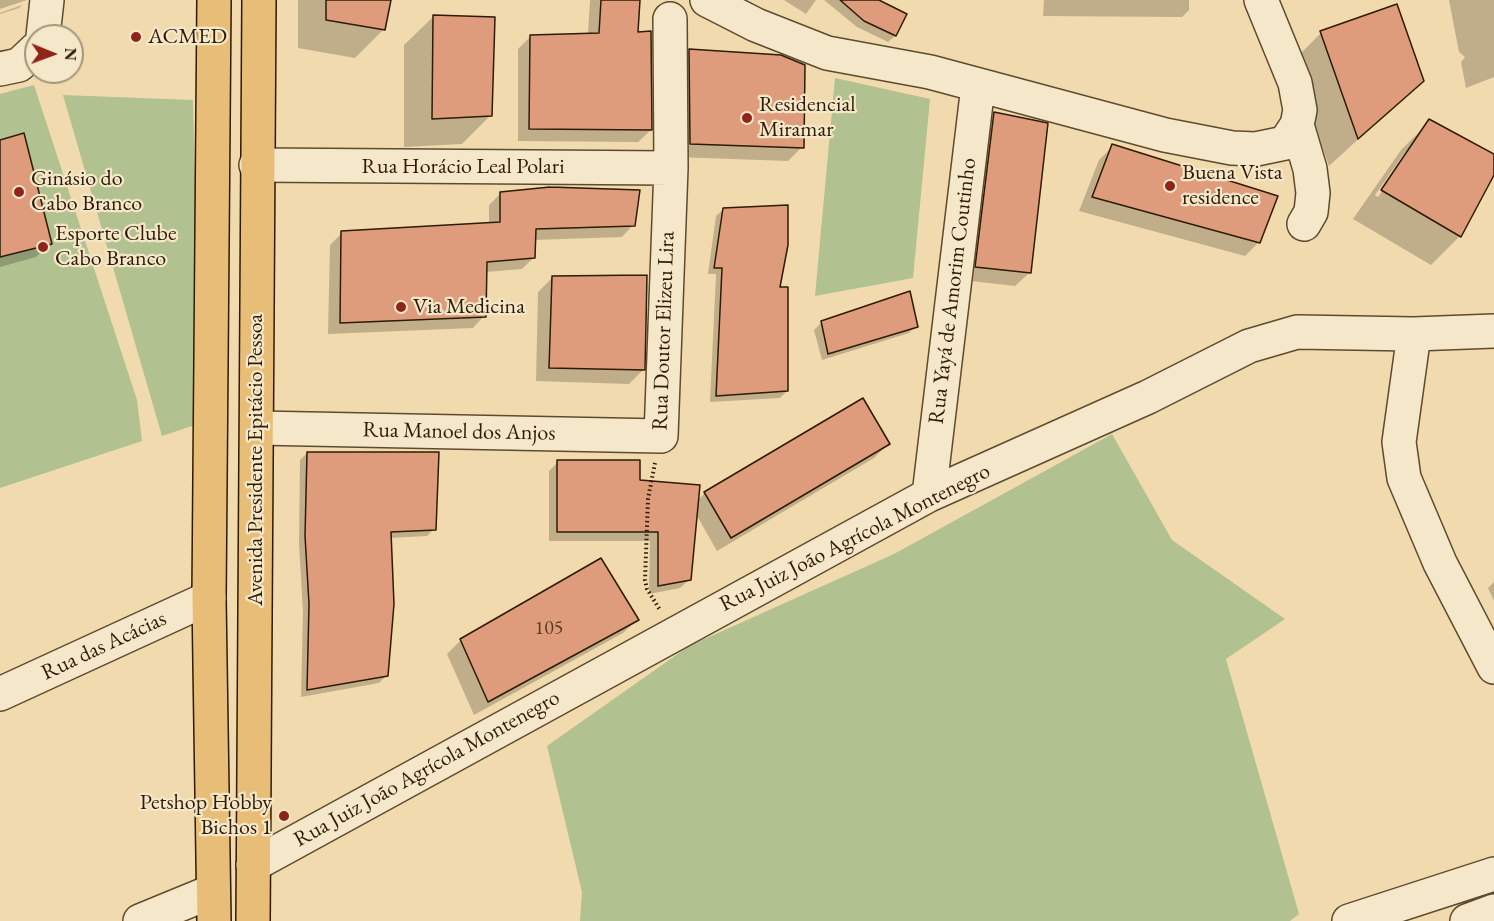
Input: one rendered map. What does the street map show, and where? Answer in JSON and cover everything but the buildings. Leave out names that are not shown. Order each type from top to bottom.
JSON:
[{"type":"main road","name":"Avenida Presidente Epitácio Pessoa","points":[[214,0],[209,598],[214,906]]},
{"type":"main road","name":"Avenida Presidente Epitácio Pessoa","points":[[253,921],[258,428],[256,165],[259,0]]},
{"type":"street","points":[[44,24],[47,0]]},
{"type":"street","points":[[707,0],[756,25],[827,53],[930,72],[1164,135],[1232,148],[1274,147],[1285,143],[1297,125]]},
{"type":"street","points":[[1268,2],[1299,99],[1297,125],[1310,169],[1313,193],[1311,212],[1304,224]]},
{"type":"street","name":"Rua Doutor Elizeu Lira","points":[[661,436],[671,168],[670,19]]},
{"type":"street","points":[[0,69],[19,64],[24,60]]},
{"type":"street","name":"Rua Yayá de Amorim Coutinho","points":[[929,495],[978,86]]},
{"type":"street","name":"Rua Horácio Leal Polari","points":[[256,165],[671,168]]},
{"type":"street","name":"Rua Juiz João Agrícola Montenegro","points":[[253,865],[680,629],[929,495],[1148,397],[1249,346],[1297,332],[1414,334],[1494,331]]},
{"type":"street","points":[[1414,334],[1400,442],[1404,478],[1440,563],[1494,667]]},
{"type":"street","name":"Rua Manoel dos Anjos","points":[[258,428],[661,436]]},
{"type":"street","name":"Rua das Acácias","points":[[0,694],[209,598]]},
{"type":"street","points":[[1349,921],[1494,874]]},
{"type":"street","points":[[140,921],[214,906]]},
{"type":"street","points":[[1467,921],[1494,912]]},
{"type":"path","name":"Rua Doutor Elizeu Lira","points":[[661,436],[648,499],[645,580],[647,589],[663,615],[680,629]]},
{"type":"green space","points":[[835,78],[930,99],[913,278],[815,296]]},
{"type":"green space","name":"Esporte Clube Cabo Branco","points":[[34,85],[137,400],[142,441],[0,488],[0,94]]},
{"type":"green space","points":[[63,95],[193,100],[201,423],[162,436]]},
{"type":"green space","points":[[1112,434],[1172,540],[1285,619],[1226,659],[1299,914],[1290,921],[580,921],[582,892],[547,746],[689,646],[894,554]]},
{"type":"place","name":"ACMED","points":[[136,37]]},
{"type":"place","name":"Residencial Miramar","points":[[747,118]]},
{"type":"place","name":"Buena Vista residence","points":[[1170,186]]},
{"type":"place","name":"Ginásio do Cabo Branco","points":[[19,192]]},
{"type":"place","name":"Esporte Clube Cabo Branco","points":[[43,247]]},
{"type":"place","name":"Via Medicina","points":[[401,307]]},
{"type":"place","name":"Petshop Hobby Bichos 1","points":[[284,816]]}]
